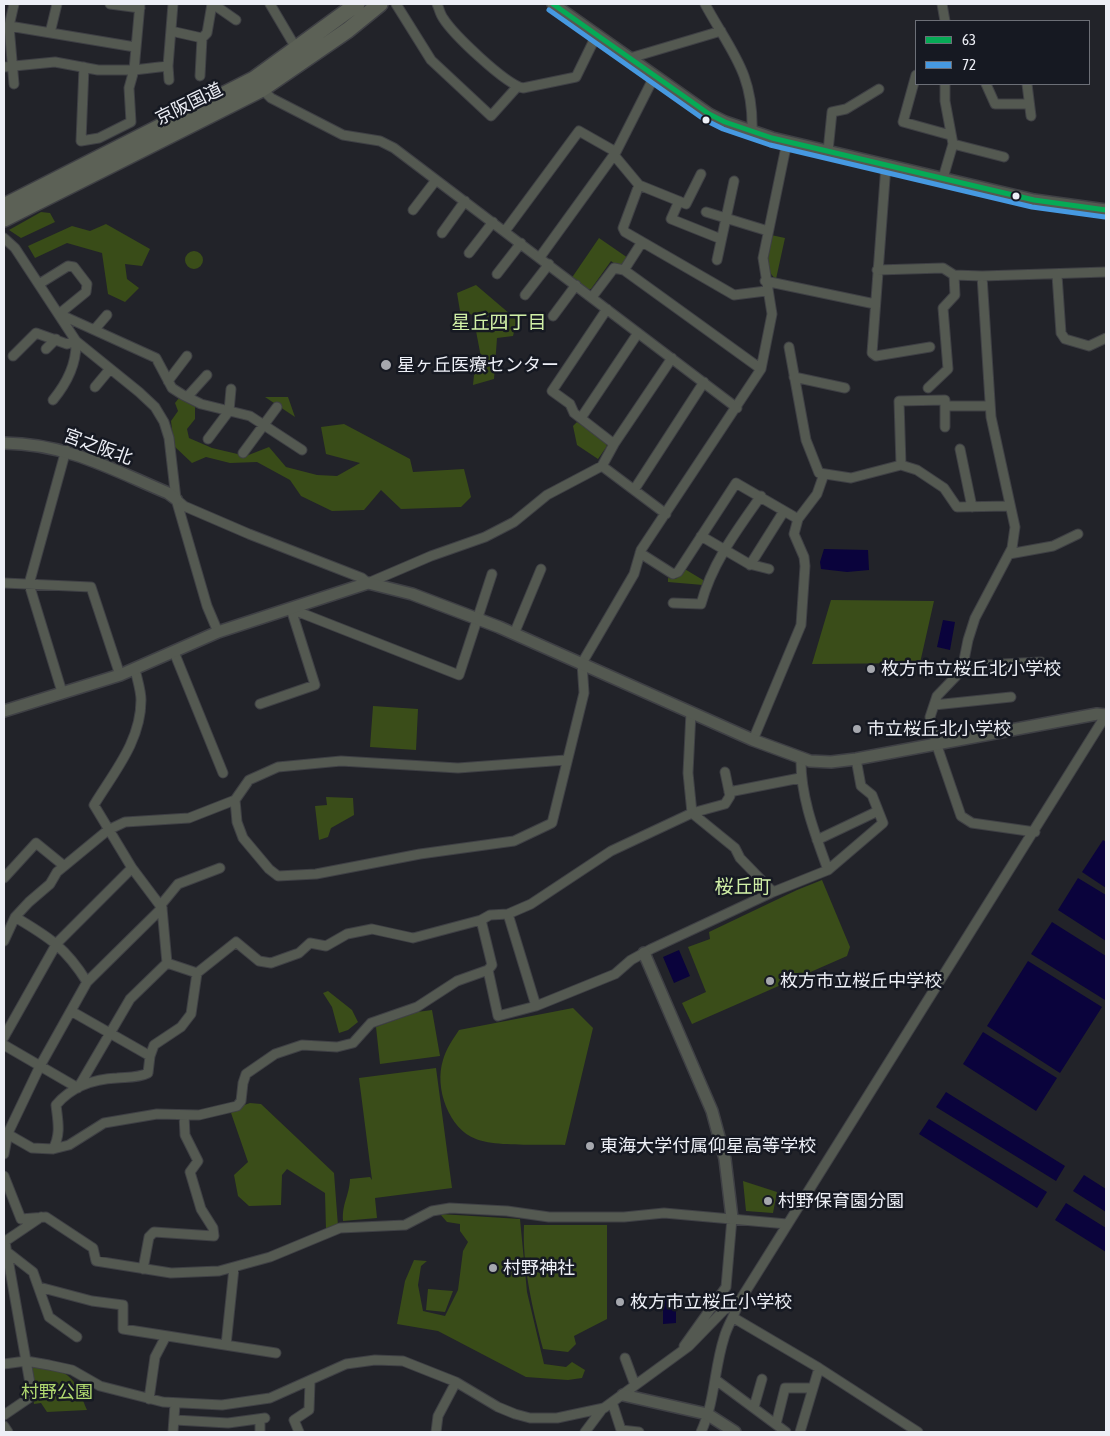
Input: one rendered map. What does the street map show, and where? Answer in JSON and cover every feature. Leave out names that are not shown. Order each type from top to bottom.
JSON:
[{"type":"highway","name":"京阪国道","points":[[4,219],[74,176],[254,79],[357,4]]},
{"type":"highway","name":"京阪国道","points":[[4,206],[74,176],[262,89],[348,30],[380,4]]},
{"type":"street","points":[[14,4],[7,41],[8,67],[14,84]]},
{"type":"street","points":[[50,33],[57,4]]},
{"type":"street","points":[[84,67],[81,142],[99,138],[131,122],[129,88],[134,70],[140,6],[110,4]]},
{"type":"street","points":[[169,80],[168,66],[173,4]]},
{"type":"street","points":[[200,76],[202,38],[207,33],[213,4],[236,20]]},
{"type":"street","points":[[270,4],[296,48]]},
{"type":"street","points":[[396,4],[431,60],[491,116],[517,87]]},
{"type":"street","points":[[437,4],[442,18],[465,44],[517,87],[523,88],[576,76],[597,34]]},
{"type":"street","points":[[553,4],[710,114],[752,132],[787,142],[1034,200],[1106,210]]},
{"type":"street","points":[[705,4],[741,64],[753,107],[752,132]]},
{"type":"street","points":[[942,4],[945,20]]},
{"type":"street","points":[[9,26],[135,47]]},
{"type":"street","points":[[171,31],[202,38]]},
{"type":"street","points":[[630,58],[720,31]]},
{"type":"street","points":[[8,67],[55,62],[98,70],[134,70],[168,66]]},
{"type":"street","points":[[540,257],[615,154],[655,75]]},
{"type":"street","points":[[915,79],[904,122],[1004,157]]},
{"type":"street","points":[[943,178],[951,139],[945,85]]},
{"type":"street","points":[[986,85],[996,104],[1029,104]]},
{"type":"street","points":[[1026,85],[1031,116]]},
{"type":"street","points":[[262,89],[271,98],[343,135],[380,141],[540,257],[737,408]]},
{"type":"street","points":[[828,151],[832,112],[846,109],[879,89]]},
{"type":"street","points":[[505,231],[579,131],[615,154],[639,185],[686,204],[702,174]]},
{"type":"street","points":[[235,800],[237,822],[243,838],[269,870],[278,876],[316,874],[420,854],[514,841],[552,824],[566,760],[584,693],[582,662],[634,574],[640,553],[761,369],[772,314],[766,291],[763,258],[787,142]]},
{"type":"street","points":[[886,164],[872,353],[876,356],[930,347]]},
{"type":"street","points":[[413,210],[436,180]]},
{"type":"street","points":[[717,260],[734,181]]},
{"type":"street","points":[[639,185],[623,228],[642,242],[734,294],[766,291]]},
{"type":"street","points":[[442,233],[465,201]]},
{"type":"street","points":[[679,201],[671,219],[721,239]]},
{"type":"street","points":[[706,212],[768,231]]},
{"type":"street","points":[[469,253],[493,222]]},
{"type":"street","points":[[4,238],[15,248],[76,341],[155,407],[164,422],[169,438],[176,499],[207,606],[218,632]]},
{"type":"street","points":[[624,270],[642,242]]},
{"type":"street","points":[[497,274],[521,243]]},
{"type":"street","points":[[525,296],[549,264]]},
{"type":"street","points":[[39,284],[68,266],[74,267],[87,284],[86,292],[59,314]]},
{"type":"street","points":[[592,297],[614,268],[624,270],[761,369]]},
{"type":"street","points":[[877,270],[943,268],[954,275],[982,276],[1106,272]]},
{"type":"street","points":[[928,388],[948,369],[943,308],[955,295],[954,275]]},
{"type":"street","points":[[1057,275],[1061,333],[1065,339],[1090,346],[1106,338]]},
{"type":"street","points":[[982,276],[990,406],[1009,506],[1015,527],[1012,548],[976,618],[962,670],[936,696],[930,716],[936,743],[961,816],[972,823],[1035,832]]},
{"type":"street","points":[[765,281],[875,304]]},
{"type":"street","points":[[554,316],[576,285]]},
{"type":"street","points":[[607,309],[552,391],[570,404],[574,413],[614,444]]},
{"type":"street","points":[[59,314],[156,358],[172,388],[201,404],[250,416],[302,450]]},
{"type":"street","points":[[95,329],[107,314]]},
{"type":"street","points":[[13,356],[36,333],[67,344],[76,341]]},
{"type":"street","points":[[581,418],[638,333]]},
{"type":"street","points":[[46,349],[56,339]]},
{"type":"street","points":[[53,400],[65,386],[77,353],[76,341]]},
{"type":"street","points":[[789,347],[806,440],[819,473],[851,478],[901,465],[918,470],[944,488],[958,507],[1009,506]]},
{"type":"street","points":[[168,381],[187,356]]},
{"type":"street","points":[[4,711],[120,675],[218,632],[368,583],[431,556],[485,537],[514,522],[547,495],[602,466],[614,444],[672,358]]},
{"type":"street","points":[[95,387],[110,369]]},
{"type":"street","points":[[188,396],[207,375]]},
{"type":"street","points":[[794,377],[845,388]]},
{"type":"street","points":[[634,490],[704,382]]},
{"type":"street","points":[[208,439],[229,411],[231,389]]},
{"type":"street","points":[[901,465],[899,401],[945,400],[945,427]]},
{"type":"street","points":[[945,406],[990,406]]},
{"type":"street","points":[[243,453],[276,407]]},
{"type":"street","name":"宮之阪北","points":[[4,443],[30,444],[66,450],[168,493],[176,499]]},
{"type":"street","points":[[960,448],[972,507]]},
{"type":"street","points":[[62,692],[29,584],[66,450]]},
{"type":"street","points":[[602,466],[666,514]]},
{"type":"street","points":[[753,740],[801,625],[805,566],[804,557],[794,534],[798,520],[817,494],[824,474]]},
{"type":"street","points":[[640,553],[673,574],[678,572],[736,483],[761,496],[798,520]]},
{"type":"street","points":[[673,603],[701,604],[707,581],[724,550],[761,496]]},
{"type":"street","points":[[176,499],[184,506],[362,578],[368,583],[412,594],[582,662],[753,740],[810,761],[831,762],[856,759],[1088,716],[1106,715]]},
{"type":"street","points":[[750,565],[784,511]]},
{"type":"street","points":[[1009,554],[1053,546],[1078,534]]},
{"type":"street","points":[[702,536],[750,565],[769,569]]},
{"type":"street","points":[[514,634],[541,569]]},
{"type":"street","points":[[291,609],[459,675],[492,574]]},
{"type":"street","points":[[4,583],[91,587],[120,675]]},
{"type":"street","points":[[260,704],[315,685],[291,609]]},
{"type":"street","points":[[174,652],[223,773]]},
{"type":"street","points":[[963,666],[1041,662]]},
{"type":"street","points":[[135,669],[141,699],[135,737],[94,805],[132,868],[161,907],[167,963]]},
{"type":"street","points":[[934,705],[1011,697]]},
{"type":"street","points":[[691,712],[688,773],[692,813],[735,848],[740,858],[773,892]]},
{"type":"street","points":[[701,1432],[716,1380],[724,1337],[734,1318],[739,1302],[957,952],[1035,832],[1106,715]]},
{"type":"street","points":[[801,758],[800,778],[817,840],[828,870]]},
{"type":"street","points":[[488,970],[498,1016],[536,1006],[615,974],[631,960],[644,953],[773,892],[828,870],[884,823],[872,795],[861,786],[856,759]]},
{"type":"street","points":[[4,941],[15,918],[50,884],[64,866],[108,830],[124,822],[189,818],[235,800],[249,780],[278,767],[341,761],[458,768],[566,760]]},
{"type":"street","points":[[53,1149],[58,1139],[59,1129],[56,1105],[62,1098],[78,1088],[104,1078],[141,1076],[148,1072],[150,1056],[154,1045],[181,1027],[191,1014],[196,973],[236,942],[259,961],[270,963],[299,953],[310,944],[326,946],[347,934],[372,929],[413,938],[481,920],[490,915],[508,914],[531,904],[611,851],[692,813],[725,804],[730,796],[725,772]]},
{"type":"street","points":[[729,792],[800,778]]},
{"type":"street","points":[[817,840],[878,810]]},
{"type":"street","points":[[4,878],[36,842],[64,866]]},
{"type":"street","points":[[4,1037],[57,943],[132,868]]},
{"type":"street","points":[[4,1154],[6,1133],[40,1066],[87,982],[161,907],[178,884],[220,868]]},
{"type":"street","points":[[508,914],[536,1006]]},
{"type":"street","points":[[15,918],[57,943],[87,982]]},
{"type":"street","points":[[6,1133],[32,1148],[53,1149],[69,1145],[104,1123],[157,1114],[199,1115],[236,1106],[241,1101],[246,1074],[275,1054],[302,1045],[337,1047],[353,1042],[371,1023],[417,1007],[458,981],[488,970],[492,965],[481,920]]},
{"type":"street","points":[[644,953],[712,1111],[725,1159],[732,1218],[726,1287],[681,1352]]},
{"type":"street","points":[[167,963],[196,973]]},
{"type":"street","points":[[78,1088],[130,999],[167,963]]},
{"type":"street","points":[[71,1011],[150,1056]]},
{"type":"street","points":[[4,1045],[78,1088]]},
{"type":"street","points":[[143,1269],[149,1237],[154,1232],[214,1236],[213,1228],[201,1208],[190,1172],[198,1161],[185,1135],[184,1115]]},
{"type":"street","points":[[4,1176],[21,1219],[42,1216],[60,1225],[93,1248],[96,1261],[143,1269],[193,1273],[234,1268],[270,1257],[340,1228],[405,1225],[432,1210],[450,1208],[507,1211],[548,1217],[624,1217],[664,1213],[787,1224]]},
{"type":"street","points":[[5,1245],[42,1216]]},
{"type":"street","points":[[5,1245],[33,1272],[49,1316],[77,1337]]},
{"type":"street","points":[[4,1415],[29,1398],[30,1389],[5,1245]]},
{"type":"street","points":[[226,1345],[234,1268]]},
{"type":"street","points":[[39,1287],[92,1301],[123,1305],[123,1329],[276,1353]]},
{"type":"street","points":[[585,1432],[604,1408],[681,1352],[724,1310],[739,1302]]},
{"type":"street","points":[[734,1318],[819,1368],[916,1432]]},
{"type":"street","points":[[149,1399],[155,1356],[166,1336]]},
{"type":"street","points":[[625,1358],[635,1385]]},
{"type":"street","points":[[4,1364],[26,1361],[72,1370],[100,1386],[175,1404],[222,1405],[270,1398],[310,1382],[346,1364],[375,1360],[403,1361],[456,1382],[498,1407],[530,1418],[557,1418],[604,1408]]},
{"type":"street","points":[[800,1432],[819,1368]]},
{"type":"street","points":[[754,1407],[762,1379]]},
{"type":"street","points":[[716,1380],[786,1432]]},
{"type":"street","points":[[299,1432],[294,1420],[309,1410],[310,1382]]},
{"type":"street","points":[[436,1432],[438,1416],[456,1382]]},
{"type":"street","points":[[776,1424],[785,1388],[813,1388]]},
{"type":"street","points":[[623,1395],[707,1414],[735,1432]]},
{"type":"street","points":[[612,1402],[620,1431],[639,1432]]},
{"type":"street","points":[[173,1432],[175,1404]]},
{"type":"street","points":[[175,1420],[228,1428],[262,1418],[260,1432]]},
{"type":"street","points":[[4,1426],[8,1432]]},
{"type":"green space","points":[[41,212],[50,213],[55,222],[21,238],[9,230]]},
{"type":"green space","points":[[106,224],[150,249],[142,266],[125,264],[127,279],[139,288],[125,302],[108,294],[102,253],[67,243],[35,258],[28,246],[72,226],[90,231]]},
{"type":"green space","points":[[771,235],[785,238],[776,279],[768,269],[766,258]]},
{"type":"green space","points":[[599,238],[628,258],[619,267],[611,261],[591,289],[586,289],[571,279]]},
{"type":"green space","points":[[194,251],[200,254],[203,260],[200,266],[194,269],[188,266],[185,260],[188,254]]},
{"type":"green space","points":[[476,285],[517,320],[513,336],[497,338],[494,379],[473,385],[474,375],[483,368],[473,315],[460,311],[457,293]]},
{"type":"green space","points":[[265,397],[288,397],[295,417]]},
{"type":"green space","points":[[179,398],[195,407],[195,419],[187,429],[189,438],[212,448],[246,456],[269,447],[286,467],[317,475],[337,476],[360,463],[326,454],[321,427],[344,424],[410,459],[413,472],[464,469],[471,497],[461,507],[401,509],[381,490],[364,510],[332,511],[301,496],[290,480],[257,462],[230,463],[206,457],[192,463],[174,446],[171,421],[178,411],[175,403]]},
{"type":"green space","points":[[577,422],[604,439],[607,446],[598,459],[577,445],[573,426]]},
{"type":"green space","points":[[683,568],[703,580],[703,585],[668,582],[668,578],[676,579]]},
{"type":"green space","points":[[831,600],[934,601],[920,663],[812,664]]},
{"type":"green space","points":[[373,706],[418,709],[416,750],[370,747]]},
{"type":"green space","points":[[326,797],[353,798],[354,815],[331,828],[328,837],[319,840],[315,806],[327,805]]},
{"type":"green space","points":[[822,880],[850,947],[847,956],[692,1024],[682,1003],[706,992],[688,947],[710,939],[709,932]]},
{"type":"green space","points":[[328,991],[352,1010],[358,1022],[348,1030],[339,1033],[332,1007],[323,993]]},
{"type":"green space","points":[[573,1008],[593,1028],[565,1145],[519,1145],[485,1142],[466,1134],[451,1117],[442,1095],[441,1083],[444,1056],[459,1030]]},
{"type":"green space","points":[[432,1010],[440,1056],[380,1064],[376,1027],[417,1012]]},
{"type":"green space","points":[[436,1068],[452,1188],[375,1198],[377,1218],[343,1221],[350,1179],[370,1177],[372,1180],[359,1078]]},
{"type":"green space","points":[[250,1103],[261,1104],[334,1173],[338,1226],[326,1230],[325,1193],[287,1169],[282,1175],[281,1205],[249,1206],[238,1196],[234,1175],[248,1162],[230,1110]]},
{"type":"green space","points":[[743,1181],[777,1192],[773,1213],[746,1211]]},
{"type":"green space","points":[[440,1214],[520,1219],[527,1292],[544,1364],[566,1367],[572,1362],[585,1370],[582,1378],[568,1380],[526,1377],[438,1331],[397,1324],[405,1281],[414,1260],[427,1261],[421,1266],[418,1285],[423,1311],[445,1316],[458,1290],[463,1251],[468,1242],[460,1231],[460,1224],[447,1222]]},
{"type":"green space","points":[[524,1225],[607,1225],[607,1319],[574,1336],[576,1344],[568,1352],[543,1349],[526,1272]]},
{"type":"green space","points":[[428,1289],[453,1291],[445,1312],[426,1310]]},
{"type":"green space","name":"村野公園","points":[[47,1367],[64,1373],[74,1382],[87,1410],[47,1412],[41,1403],[34,1404],[30,1368]]},
{"type":"shaded area","points":[[824,549],[868,550],[869,570],[847,572],[821,569],[820,562]]},
{"type":"shaded area","points":[[943,620],[955,622],[950,650],[937,647]]},
{"type":"shaded area","points":[[1103,840],[1106,842],[1106,888],[1082,872]]},
{"type":"shaded area","points":[[1078,878],[1106,895],[1106,941],[1058,910]]},
{"type":"shaded area","points":[[1052,922],[1106,956],[1105,1000],[1031,954]]},
{"type":"shaded area","points":[[679,950],[690,976],[674,983],[663,957]]},
{"type":"shaded area","points":[[1028,961],[1102,1007],[1060,1073],[987,1026]]},
{"type":"shaded area","points":[[983,1032],[1057,1078],[1036,1111],[963,1064]]},
{"type":"shaded area","points":[[946,1092],[1065,1166],[1056,1181],[936,1107]]},
{"type":"shaded area","points":[[929,1119],[1047,1192],[1037,1208],[919,1134]]},
{"type":"shaded area","points":[[1084,1175],[1106,1189],[1106,1212],[1073,1191]]},
{"type":"shaded area","points":[[1066,1203],[1106,1228],[1106,1252],[1055,1220]]},
{"type":"shaded area","points":[[663,1294],[676,1294],[676,1323],[663,1324]]},
{"type":"transit line","name":"63","points":[[553,4],[709,114],[725,122],[772,138],[1034,200],[1106,210]]},
{"type":"transit line","name":"72","points":[[549,10],[705,120],[723,129],[770,145],[1032,207],[1105,217]]},
{"type":"place","name":"星ヶ丘医療センター","points":[[386,365]]},
{"type":"place","name":"枚方市立桜丘北小学校","points":[[871,669]]},
{"type":"place","name":"市立桜丘北小学校","points":[[857,729]]},
{"type":"place","name":"枚方市立桜丘中学校","points":[[770,981]]},
{"type":"place","name":"東海大学付属仰星高等学校","points":[[590,1146]]},
{"type":"place","name":"村野保育園分園","points":[[768,1201]]},
{"type":"place","name":"村野神社","points":[[493,1268]]},
{"type":"place","name":"枚方市立桜丘小学校","points":[[620,1302]]},
{"type":"district","name":"星丘四丁目","points":[[499,323]]},
{"type":"district","name":"桜丘町","points":[[743,887]]}]
